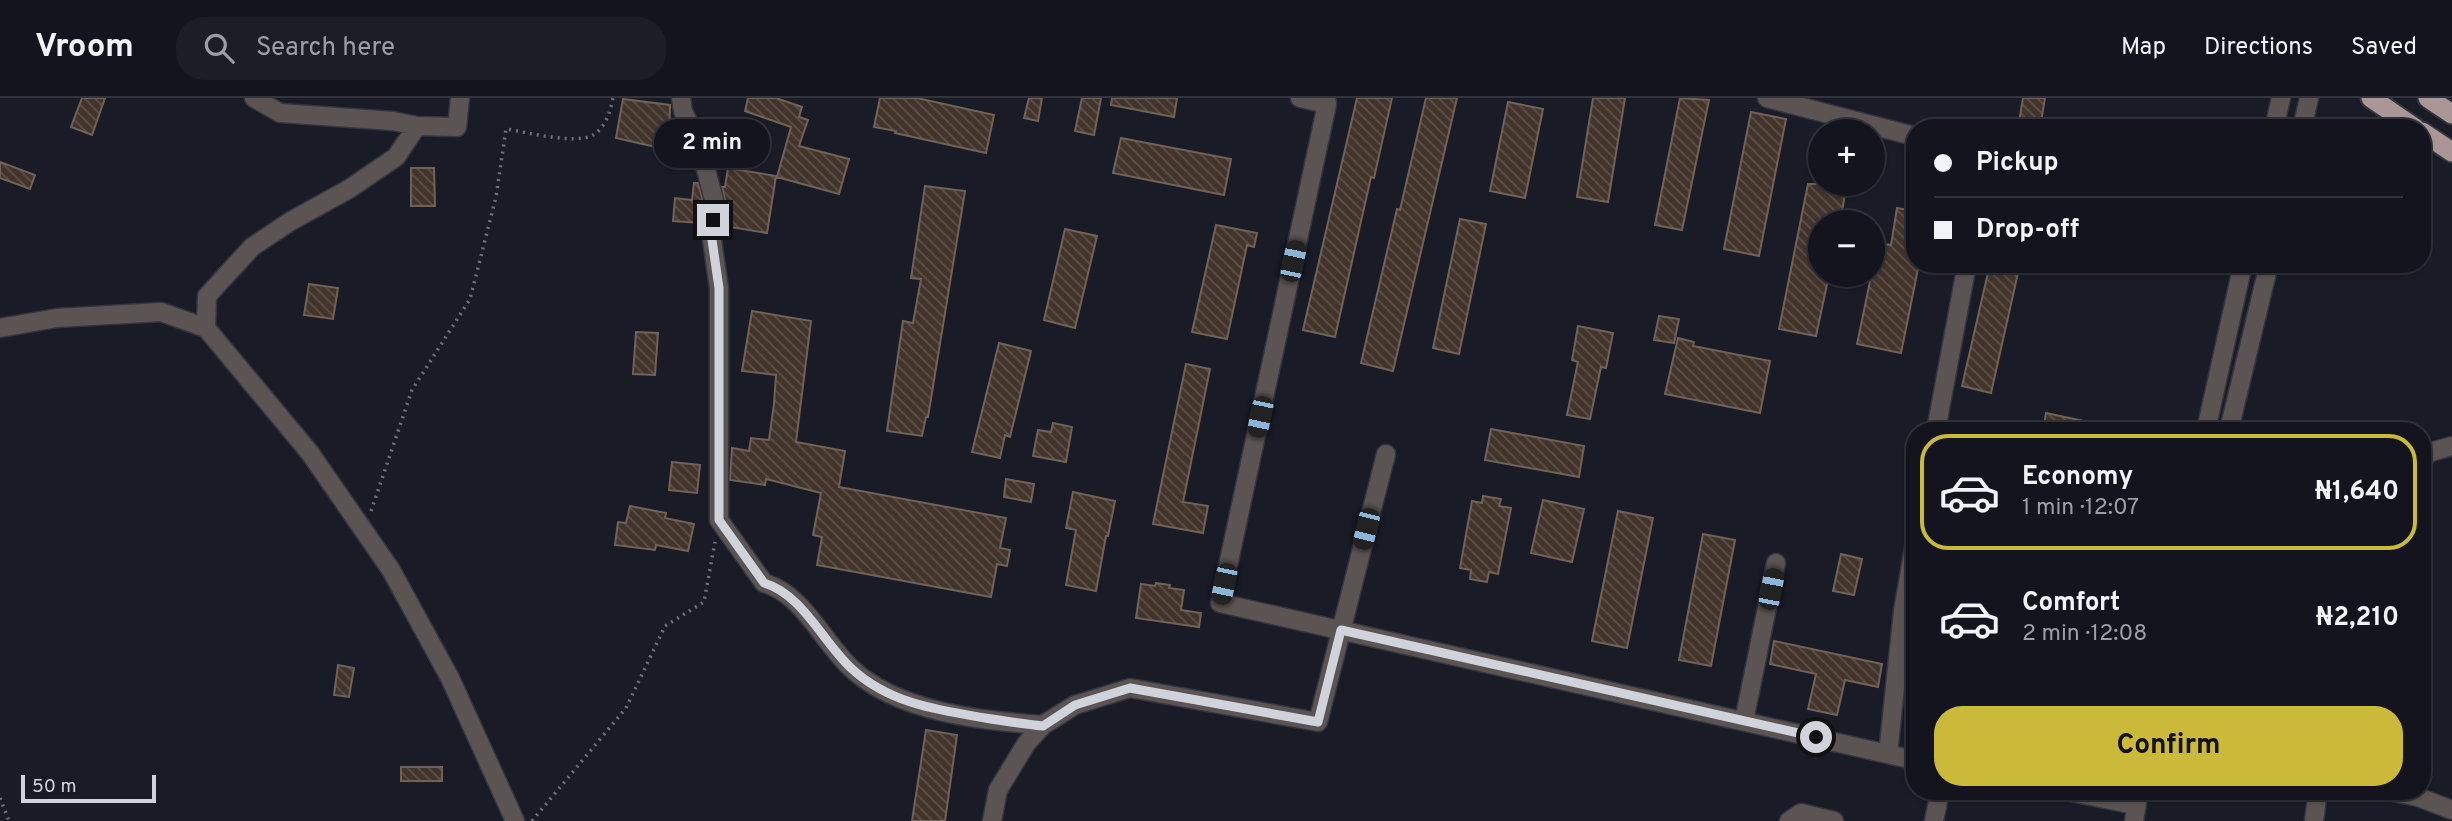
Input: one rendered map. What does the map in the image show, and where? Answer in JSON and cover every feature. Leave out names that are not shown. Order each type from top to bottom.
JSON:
[{"type":"highway","points":[[2371,98],[2402,119]]},
{"type":"highway","points":[[2428,98],[2452,114]]},
{"type":"highway","points":[[2431,138],[2452,152]]},
{"type":"street","points":[[256,98],[280,113],[393,121],[417,126],[457,127],[460,98]]},
{"type":"street","points":[[681,98],[683,111],[700,148],[714,200],[712,240],[719,288],[719,520],[764,583],[771,585],[796,604],[836,653],[869,681],[910,703],[933,710],[1043,726]]},
{"type":"street","points":[[1300,98],[1327,101],[1220,603],[1906,758]]},
{"type":"street","points":[[1767,98],[1906,134]]},
{"type":"street","points":[[2276,119],[2281,98]]},
{"type":"street","points":[[2304,119],[2309,98]]},
{"type":"street","points":[[206,328],[207,296],[252,247],[291,221],[349,189],[396,156],[417,126]]},
{"type":"street","points":[[1937,422],[1965,273]]},
{"type":"street","points":[[2208,422],[2241,273]]},
{"type":"street","points":[[2231,422],[2267,273]]},
{"type":"street","points":[[0,328],[57,318],[161,312],[206,328],[310,453],[391,570],[450,678],[515,821]]},
{"type":"street","points":[[2431,452],[2452,446]]},
{"type":"street","points":[[992,821],[998,790],[1026,744],[1043,726],[1075,705],[1130,688],[1318,722],[1385,454]]},
{"type":"street","points":[[1744,721],[1776,563]]},
{"type":"street","points":[[1888,754],[1906,594]]},
{"type":"street","points":[[1934,821],[1938,800]]},
{"type":"street","points":[[2108,800],[2136,806]]},
{"type":"street","points":[[2314,821],[2317,800]]},
{"type":"street","points":[[2426,800],[2452,810]]},
{"type":"street","points":[[1789,821],[1801,813],[1833,821]]},
{"type":"path","points":[[364,531],[412,390],[470,299],[496,197],[506,130],[576,139],[593,135],[609,117],[613,98]]},
{"type":"path","points":[[532,821],[625,708],[665,626],[704,602],[719,520]]},
{"type":"path","points":[[0,798],[9,821]]},
{"type":"building","points":[[82,98],[105,98],[92,135],[71,127]]},
{"type":"building","points":[[748,98],[776,98],[802,107],[799,117],[808,120],[799,146],[849,159],[839,194],[777,177],[791,127],[745,111]]},
{"type":"building","points":[[880,98],[917,98],[994,115],[986,153],[874,127]]},
{"type":"building","points":[[1029,98],[1042,98],[1038,121],[1024,118]]},
{"type":"building","points":[[1082,98],[1101,98],[1094,135],[1075,131]]},
{"type":"building","points":[[1112,98],[1177,98],[1174,117],[1111,105]]},
{"type":"building","points":[[1357,98],[1392,98],[1374,178],[1371,177],[1335,337],[1303,330]]},
{"type":"building","points":[[1426,98],[1457,98],[1393,371],[1361,363]]},
{"type":"building","points":[[1593,98],[1625,98],[1608,202],[1577,197]]},
{"type":"building","points":[[1680,98],[1709,100],[1682,230],[1655,225]]},
{"type":"building","points":[[2023,98],[2045,98],[2042,119],[2020,119]]},
{"type":"building","points":[[623,99],[670,105],[669,150],[616,138]]},
{"type":"building","points":[[1508,102],[1543,109],[1525,198],[1490,191]]},
{"type":"building","points":[[1751,112],[1786,119],[1759,256],[1724,249]]},
{"type":"building","points":[[1121,138],[1231,159],[1224,195],[1113,173]]},
{"type":"building","points":[[0,162],[35,175],[30,189],[0,178]]},
{"type":"building","points":[[411,168],[434,168],[435,206],[411,206]]},
{"type":"building","points":[[728,168],[776,176],[767,233],[724,226],[725,200],[722,187],[725,187]]},
{"type":"building","points":[[694,183],[698,183],[703,201],[701,223],[673,221],[675,198],[692,200]]},
{"type":"building","points":[[1808,184],[1808,196],[1845,196],[1842,210],[1808,210],[1808,287],[1826,287],[1816,336],[1779,329]]},
{"type":"building","points":[[925,186],[965,191],[928,417],[922,436],[887,431],[903,321],[913,323],[921,279],[911,278]]},
{"type":"building","points":[[1897,208],[1906,210],[1906,273],[1917,273],[1901,353],[1857,344],[1869,287],[1885,287],[1885,244],[1891,245]]},
{"type":"building","points":[[1460,219],[1486,224],[1459,354],[1433,348]]},
{"type":"building","points":[[1216,225],[1257,233],[1254,247],[1247,245],[1227,339],[1192,332]]},
{"type":"building","points":[[1065,229],[1097,236],[1075,328],[1044,320]]},
{"type":"building","points":[[1988,273],[2018,273],[1991,393],[1962,386]]},
{"type":"building","points":[[309,284],[338,288],[333,319],[304,315]]},
{"type":"building","points":[[752,311],[811,321],[796,442],[845,451],[839,487],[1006,518],[1000,548],[1010,550],[1007,566],[997,564],[991,597],[817,565],[822,537],[813,535],[821,493],[766,479],[765,485],[730,480],[732,448],[749,451],[751,438],[769,440],[774,404],[776,375],[742,371]]},
{"type":"building","points":[[1659,316],[1679,319],[1674,343],[1654,340]]},
{"type":"building","points":[[1578,326],[1613,333],[1606,368],[1601,367],[1590,419],[1567,415],[1578,362],[1572,360]]},
{"type":"building","points":[[636,332],[658,333],[655,375],[633,374]]},
{"type":"building","points":[[1678,338],[1694,342],[1693,346],[1770,361],[1760,413],[1665,394]]},
{"type":"building","points":[[999,343],[1031,351],[1010,437],[1005,435],[1000,458],[972,452]]},
{"type":"building","points":[[1186,364],[1210,369],[1183,502],[1208,506],[1203,533],[1153,524]]},
{"type":"building","points":[[2046,413],[2089,422],[2044,422]]},
{"type":"building","points":[[1053,423],[1072,427],[1066,462],[1033,456],[1038,430],[1051,432]]},
{"type":"building","points":[[1491,429],[1584,446],[1579,477],[1485,460]]},
{"type":"building","points":[[672,462],[700,465],[697,493],[669,490]]},
{"type":"building","points":[[1006,479],[1034,484],[1031,502],[1004,497]]},
{"type":"building","points":[[1073,492],[1115,501],[1096,591],[1066,585],[1076,530],[1066,528]]},
{"type":"building","points":[[1483,496],[1501,499],[1499,506],[1511,508],[1498,574],[1489,572],[1487,582],[1470,579],[1471,570],[1460,568],[1472,501],[1482,503]]},
{"type":"building","points":[[1543,500],[1584,509],[1572,562],[1531,553]]},
{"type":"building","points":[[630,506],[666,513],[665,518],[694,524],[688,551],[656,545],[655,550],[615,545],[618,522],[626,523]]},
{"type":"building","points":[[1618,511],[1653,518],[1627,648],[1592,641]]},
{"type":"building","points":[[1703,534],[1735,540],[1711,666],[1679,660]]},
{"type":"building","points":[[1841,554],[1862,559],[1854,595],[1833,591]]},
{"type":"building","points":[[1156,583],[1184,590],[1181,610],[1201,613],[1199,627],[1136,618],[1141,584],[1155,586]]},
{"type":"building","points":[[1774,641],[1882,664],[1878,687],[1845,680],[1837,715],[1808,709],[1816,674],[1770,664]]},
{"type":"building","points":[[338,665],[354,668],[349,697],[334,695]]},
{"type":"building","points":[[926,730],[957,735],[945,821],[912,821]]},
{"type":"building","points":[[401,767],[442,767],[442,781],[401,781]]},
{"type":"route","points":[[713,220],[712,240],[719,288],[719,520],[764,583],[771,585],[796,604],[853,670],[891,695],[933,710],[1043,726],[1075,705],[1130,688],[1318,722],[1341,630],[1816,737]]}]
